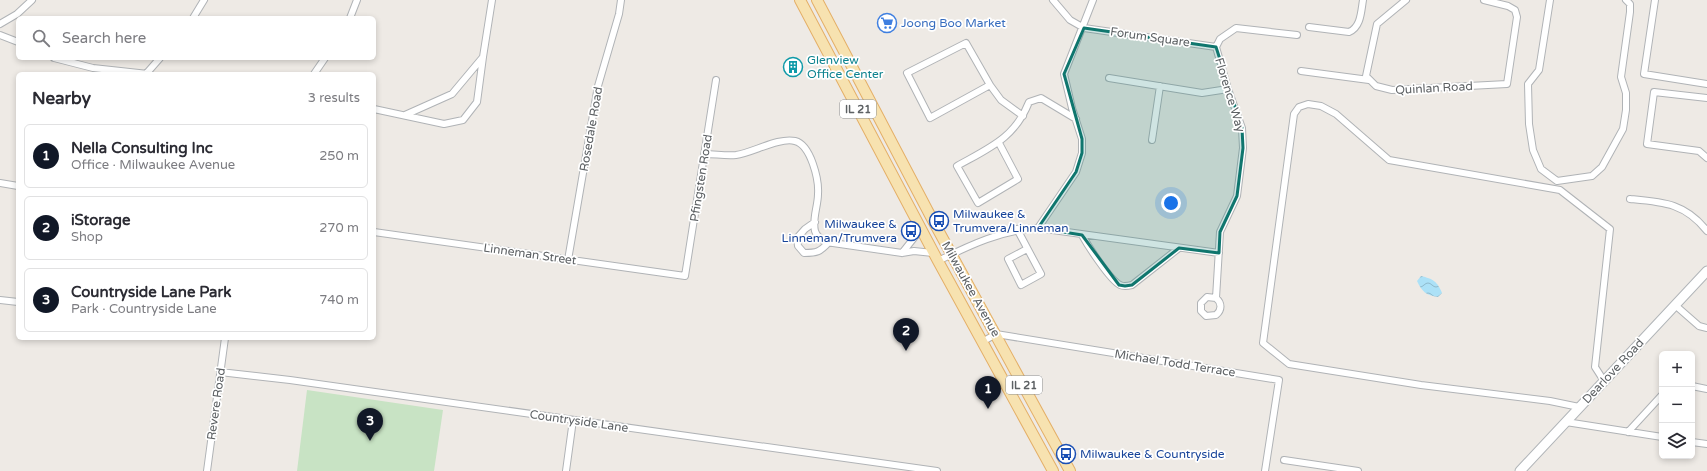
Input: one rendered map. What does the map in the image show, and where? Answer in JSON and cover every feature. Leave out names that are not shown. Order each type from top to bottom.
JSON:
[{"type":"main road","name":"Milwaukee Avenue","points":[[800,0],[936,257],[1053,471]]},
{"type":"main road","points":[[805,0],[813,9],[820,5]]},
{"type":"main road","name":"Milwaukee Avenue","points":[[820,5],[952,254],[1070,471]]},
{"type":"main road","name":"Dearlove Road","points":[[1520,471],[1707,271]]},
{"type":"street","points":[[18,16],[32,0]]},
{"type":"street","points":[[194,16],[204,0]]},
{"type":"street","points":[[351,16],[357,0]]},
{"type":"street","points":[[376,110],[444,124],[463,120],[477,102],[492,0]]},
{"type":"street","name":"Rosedale Road","points":[[568,260],[598,86],[619,14],[621,0]]},
{"type":"street","points":[[1053,0],[1070,20],[1084,28]]},
{"type":"street","points":[[1038,228],[1076,172],[1082,153],[1082,139],[1064,74],[1084,28],[1093,0]]},
{"type":"street","points":[[1309,27],[1349,32],[1353,30],[1360,18],[1363,0]]},
{"type":"street","points":[[1368,78],[1377,24],[1406,0]]},
{"type":"street","name":"Quinlan Road","points":[[1301,71],[1368,78],[1376,86],[1392,90],[1508,84],[1517,17],[1515,10],[1508,6],[1484,0]]},
{"type":"street","points":[[1550,0],[1539,70],[1528,84],[1529,124],[1533,150],[1541,169],[1557,181],[1567,181],[1592,176],[1602,167],[1623,129],[1626,110],[1626,93],[1620,77],[1630,12],[1630,4],[1626,0]]},
{"type":"street","points":[[1655,0],[1644,74],[1707,84]]},
{"type":"street","points":[[0,24],[16,17]]},
{"type":"street","name":"Forum Square","points":[[1084,28],[1216,47]]},
{"type":"street","name":"Florence Way","points":[[1216,298],[1220,232],[1237,196],[1243,148],[1242,128],[1228,89],[1216,47],[1224,36],[1236,28],[1297,35]]},
{"type":"street","points":[[0,35],[16,41]]},
{"type":"street","points":[[990,85],[930,118],[907,73],[966,43],[990,85],[1001,100],[1024,116]]},
{"type":"street","points":[[405,115],[452,94],[483,57]]},
{"type":"street","points":[[62,60],[93,68],[129,72]]},
{"type":"street","points":[[149,72],[158,60]]},
{"type":"street","points":[[315,72],[323,60]]},
{"type":"street","points":[[1109,78],[1202,93],[1228,89]]},
{"type":"street","name":"Pfingsten Road","points":[[685,276],[716,80]]},
{"type":"street","points":[[1152,140],[1160,86]]},
{"type":"street","points":[[1707,98],[1654,92],[1647,144],[1699,151],[1707,158]]},
{"type":"street","points":[[999,143],[1018,178],[978,202],[957,166],[999,143],[1024,116],[1029,102],[1040,98],[1076,119]]},
{"type":"street","points":[[1579,408],[1550,401],[1421,384],[1290,364],[1263,343],[1294,114],[1299,107],[1308,104],[1321,106],[1336,114],[1389,160],[1560,190],[1610,229],[1595,367],[1604,381]]},
{"type":"street","points":[[705,154],[735,155],[785,141],[795,140],[804,145],[811,158],[818,184],[815,222],[816,232],[819,238],[829,242],[902,253],[914,251],[936,257],[952,254],[987,238],[1017,229],[1038,228],[1219,253]]},
{"type":"street","points":[[0,183],[16,186]]},
{"type":"street","points":[[1630,198],[1676,206],[1696,218],[1707,231]]},
{"type":"street","points":[[815,222],[805,229],[797,238],[798,246],[804,253],[813,253],[822,250],[829,242]]},
{"type":"street","points":[[902,253],[921,229]]},
{"type":"street","points":[[1017,229],[1041,274],[1021,284],[1008,259],[1027,249]]},
{"type":"street","name":"Linneman Street","points":[[376,232],[685,276]]},
{"type":"street","points":[[1082,235],[1089,248],[1119,285],[1125,286],[1132,284],[1179,248]]},
{"type":"street","points":[[0,300],[16,302]]},
{"type":"street","points":[[1675,305],[1699,326],[1707,328]]},
{"type":"street","points":[[982,342],[996,334]]},
{"type":"street","name":"Michael Todd Terrace","points":[[996,334],[1279,380],[1265,471]]},
{"type":"street","name":"Revere Road","points":[[207,471],[225,340]]},
{"type":"street","name":"Countryside Lane","points":[[220,372],[290,380],[937,471]]},
{"type":"street","points":[[1695,386],[1707,388]]},
{"type":"street","points":[[1628,432],[1659,398]]},
{"type":"street","points":[[566,471],[573,420]]},
{"type":"street","points":[[1566,422],[1659,437]]},
{"type":"street","points":[[1695,442],[1707,444]]},
{"type":"street","points":[[1284,460],[1358,471]]},
{"type":"highlighted area","points":[[1084,28],[1216,47],[1242,128],[1243,148],[1237,196],[1220,232],[1219,253],[1179,248],[1132,285],[1125,286],[1119,285],[1082,235],[1038,228],[1076,172],[1082,153],[1082,139],[1064,74]]},
{"type":"green space","points":[[307,390],[443,410],[434,471],[297,471]]},
{"type":"water","points":[[1421,276],[1436,283],[1442,293],[1438,297],[1427,294],[1421,288],[1417,281]]},
{"type":"place","name":"Joong Boo Market","points":[[887,23]]},
{"type":"place","name":"Glenview Office Center","points":[[793,67]]},
{"type":"place","name":"Milwaukee & Trumvera/Linneman","points":[[939,221]]},
{"type":"place","name":"Milwaukee & Linneman/Trumvera","points":[[911,231]]},
{"type":"place","name":"iStorage","points":[[906,351]]},
{"type":"place","name":"Nella Consulting Inc","points":[[988,409]]},
{"type":"place","name":"Countryside Lane Park","points":[[370,441]]},
{"type":"place","name":"Milwaukee & Countryside","points":[[1066,454]]}]
